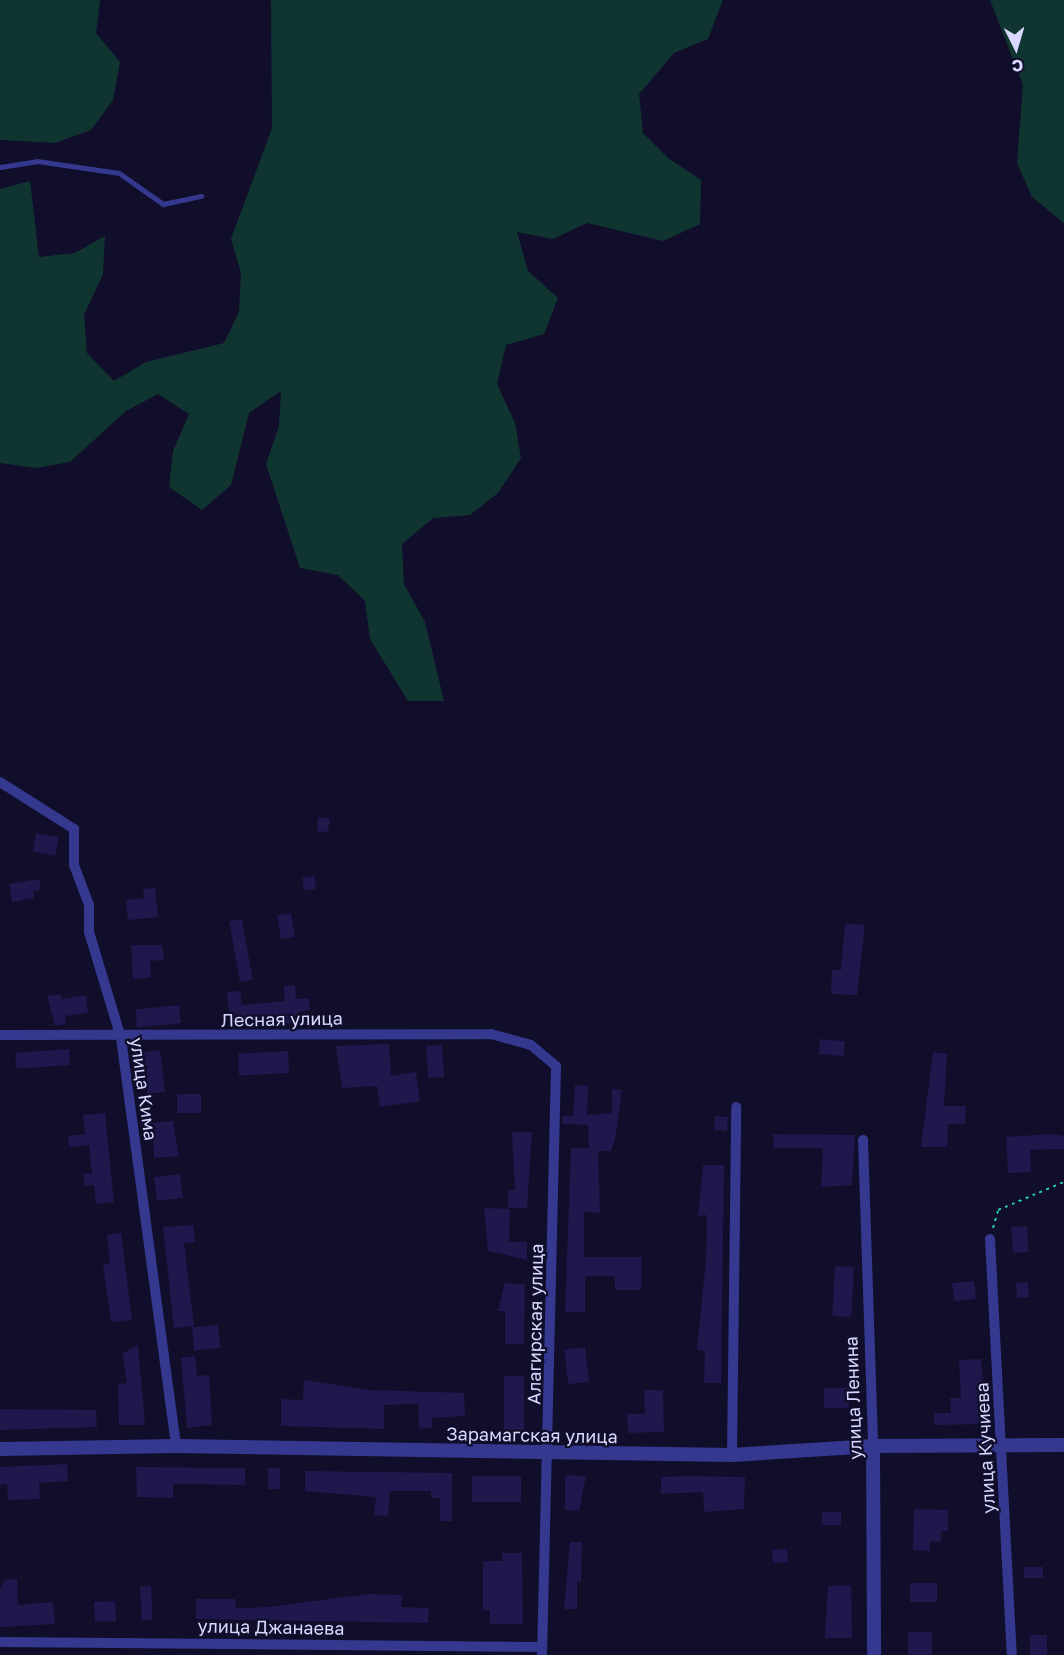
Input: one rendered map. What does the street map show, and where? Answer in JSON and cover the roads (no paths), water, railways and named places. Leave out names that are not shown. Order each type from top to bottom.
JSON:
[{"type":"street","name":"улица Кима","points":[[0,782],[74,829],[74,865],[89,905],[89,932],[121,1038],[176,1446]]},
{"type":"street","name":"Лесная улица","points":[[0,1035],[121,1038],[491,1034],[531,1045],[556,1066]]},
{"type":"street","name":"Алагирская улица","points":[[542,1651],[549,1455],[556,1066]]},
{"type":"street","points":[[732,1455],[736,1107]]},
{"type":"street","name":"улица Ленина","points":[[863,1140],[873,1446],[874,1655]]},
{"type":"street","name":"улица Кучиева","points":[[990,1239],[1012,1655]]},
{"type":"street","name":"Зарамагская улица","points":[[0,1449],[176,1446],[549,1455],[732,1455],[873,1446],[1064,1445]]},
{"type":"street","name":"улица Джанаева","points":[[0,1642],[542,1651]]},
{"type":"lane","points":[[0,167],[37,161],[119,173],[162,204],[201,196]]}]
